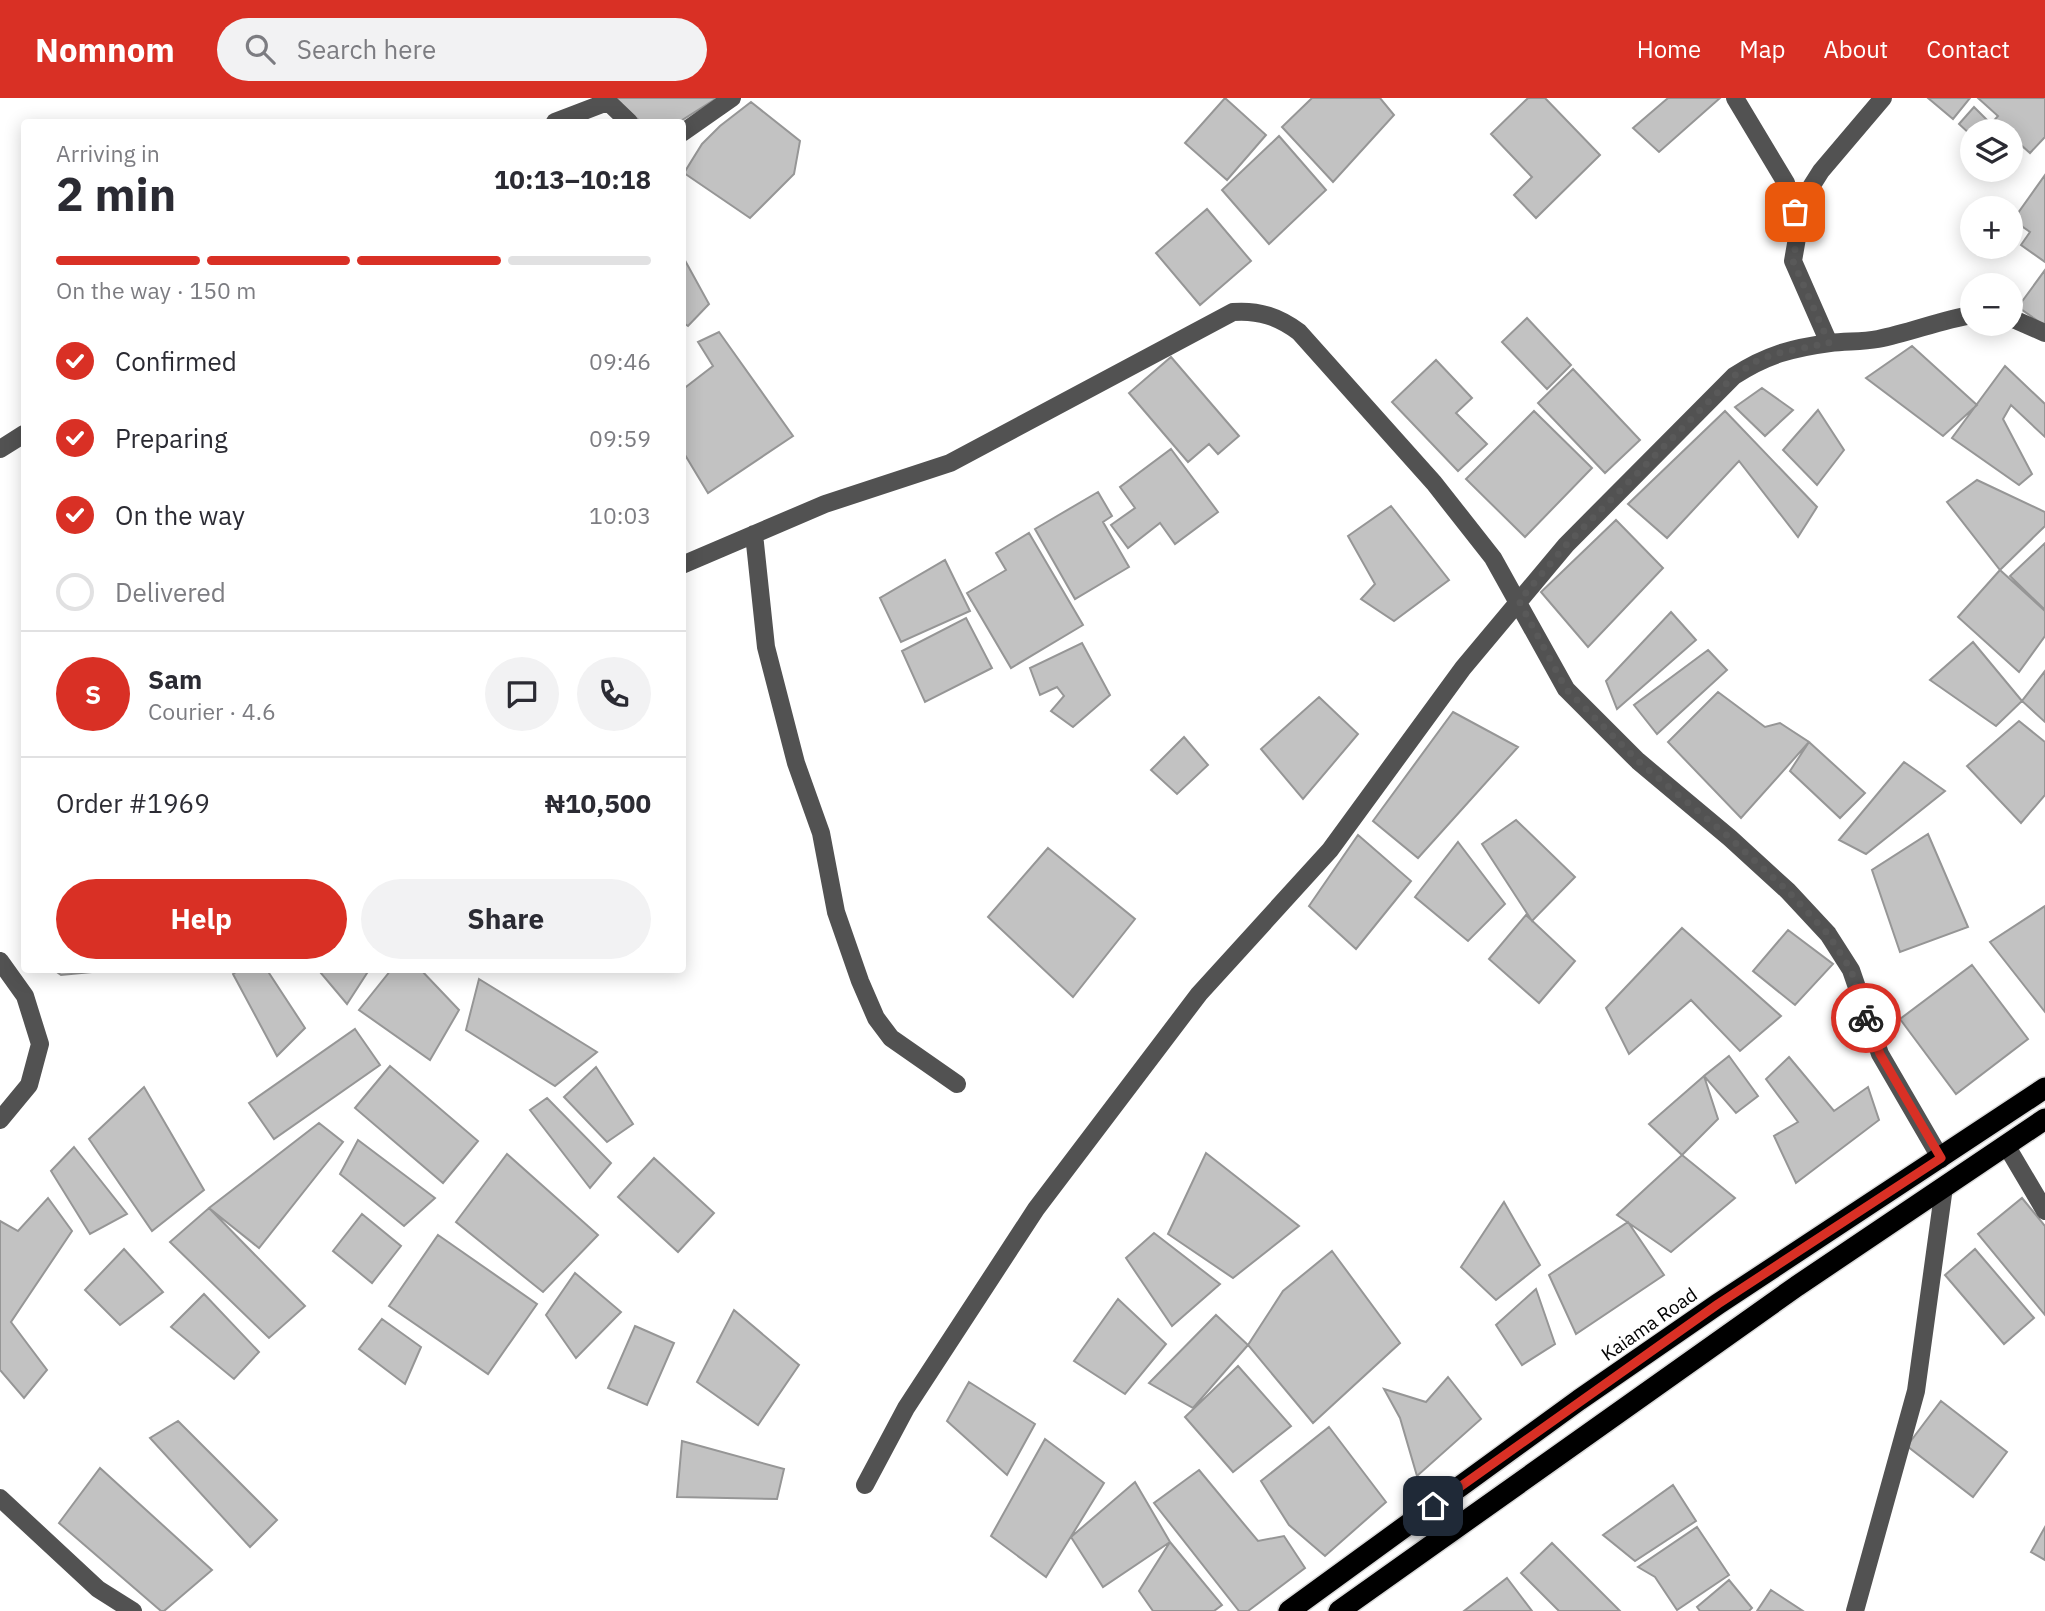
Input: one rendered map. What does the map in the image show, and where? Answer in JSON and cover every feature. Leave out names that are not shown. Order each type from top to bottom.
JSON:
[{"type":"highway","name":"Kaiama Road","points":[[1289,1611],[1590,1393],[1718,1304],[2045,1088]]},
{"type":"highway","points":[[1339,1611],[1657,1383],[2045,1119]]},
{"type":"street","points":[[686,130],[732,98]]},
{"type":"street","points":[[1735,98],[1786,183],[1795,212],[1797,238],[1793,261],[1829,343]]},
{"type":"street","points":[[1795,212],[1821,171],[1883,98]]},
{"type":"street","points":[[562,119],[606,100],[626,119]]},
{"type":"street","points":[[686,563],[825,505],[950,463],[1233,312],[1252,310],[1283,320],[1299,332],[1434,483],[1493,558],[1566,689],[1638,761],[1788,891],[1828,934],[1851,970],[1880,1054],[1941,1158]]},
{"type":"street","points":[[865,1485],[906,1408],[1036,1209],[1199,994],[1330,850],[1463,668],[1566,545],[1734,376],[1758,360],[1778,353],[1829,343],[1878,339],[1960,317]]},
{"type":"street","points":[[2023,323],[2045,333]]},
{"type":"street","points":[[0,449],[21,436]]},
{"type":"street","points":[[754,534],[766,647],[796,763],[821,833],[836,912],[860,981],[876,1018],[891,1038],[957,1084]]},
{"type":"street","points":[[0,961],[25,996],[40,1044],[29,1085],[0,1121]]},
{"type":"street","points":[[2006,1145],[2045,1211]]},
{"type":"street","points":[[1856,1611],[1916,1391],[1944,1187]]},
{"type":"street","points":[[0,1498],[123,1609]]},
{"type":"building","points":[[613,98],[717,98],[684,119],[638,119]]},
{"type":"building","points":[[1225,98],[1266,135],[1227,180],[1185,143]]},
{"type":"building","points":[[1312,98],[1380,98],[1394,115],[1333,182],[1282,127]]},
{"type":"building","points":[[1528,98],[1545,98],[1600,155],[1536,218],[1514,195],[1532,177],[1491,134]]},
{"type":"building","points":[[1668,98],[1720,98],[1659,152],[1633,128]]},
{"type":"building","points":[[1928,98],[1970,98],[1953,119]]},
{"type":"building","points":[[1978,98],[2045,98],[2045,137],[2030,153],[2023,147],[2023,119],[1995,119],[1998,116]]},
{"type":"building","points":[[751,102],[800,141],[794,174],[750,218],[686,174],[686,170],[702,144]]},
{"type":"building","points":[[1974,107],[1986,119],[1963,119]]},
{"type":"building","points":[[1279,136],[1326,190],[1269,244],[1222,190]]},
{"type":"building","points":[[2045,175],[2045,262],[2023,246],[2030,232],[2023,227],[2023,206]]},
{"type":"building","points":[[1207,209],[1251,261],[1200,305],[1156,253]]},
{"type":"building","points":[[686,262],[709,304],[688,326],[686,325]]},
{"type":"building","points":[[2045,270],[2045,326],[2023,311],[2023,300]]},
{"type":"building","points":[[1527,318],[1571,365],[1547,389],[1502,342]]},
{"type":"building","points":[[719,332],[793,436],[708,493],[686,457],[686,387],[713,366],[698,342]]},
{"type":"building","points":[[1912,346],[1977,405],[1943,436],[1866,378]]},
{"type":"building","points":[[1171,357],[1239,436],[1218,454],[1209,444],[1188,462],[1129,393]]},
{"type":"building","points":[[1436,360],[1472,398],[1456,413],[1487,444],[1458,471],[1392,402]]},
{"type":"building","points":[[2005,366],[2045,404],[2045,437],[2011,405],[2003,419],[2032,474],[2019,485],[1952,438]]},
{"type":"building","points":[[1573,369],[1640,440],[1605,473],[1538,403]]},
{"type":"building","points":[[1762,388],[1793,410],[1765,436],[1735,407]]},
{"type":"building","points":[[1818,410],[1844,450],[1817,485],[1783,450]]},
{"type":"building","points":[[1534,411],[1592,468],[1525,537],[1466,479]]},
{"type":"building","points":[[1725,411],[1817,507],[1798,537],[1739,461],[1667,538],[1628,504]]},
{"type":"building","points":[[1171,449],[1218,512],[1175,544],[1160,523],[1128,548],[1111,525],[1135,508],[1120,487]]},
{"type":"building","points":[[1977,480],[2045,512],[2045,526],[2000,570],[1947,502]]},
{"type":"building","points":[[1098,492],[1112,516],[1103,522],[1129,567],[1075,599],[1035,529]]},
{"type":"building","points":[[1391,506],[1449,580],[1394,621],[1361,599],[1375,584],[1348,536]]},
{"type":"building","points":[[1616,520],[1663,568],[1588,647],[1541,592]]},
{"type":"building","points":[[1029,533],[1083,625],[1011,668],[967,593],[1006,570],[996,553]]},
{"type":"building","points":[[2045,543],[2045,610],[2010,576]]},
{"type":"building","points":[[945,560],[970,611],[901,642],[880,598]]},
{"type":"building","points":[[2000,570],[2045,611],[2045,636],[2019,672],[1958,617]]},
{"type":"building","points":[[1671,612],[1696,640],[1617,709],[1606,681]]},
{"type":"building","points":[[966,618],[992,668],[925,702],[902,651]]},
{"type":"building","points":[[1973,642],[2022,701],[1996,726],[1930,680]]},
{"type":"building","points":[[1082,643],[1110,695],[1073,727],[1051,711],[1064,696],[1057,687],[1040,695],[1030,668]]},
{"type":"building","points":[[1708,650],[1727,670],[1657,734],[1634,705]]},
{"type":"building","points":[[2045,671],[2045,722],[2022,701]]},
{"type":"building","points":[[1718,692],[1765,727],[1780,723],[1809,742],[1741,818],[1668,742]]},
{"type":"building","points":[[1319,697],[1358,734],[1303,799],[1261,749]]},
{"type":"building","points":[[1453,712],[1518,747],[1418,858],[1373,821]]},
{"type":"building","points":[[2019,721],[2045,742],[2045,795],[2021,823],[1967,766]]},
{"type":"building","points":[[1184,737],[1208,765],[1177,794],[1151,770]]},
{"type":"building","points":[[1809,742],[1865,793],[1840,818],[1790,771]]},
{"type":"building","points":[[1904,762],[1945,791],[1866,854],[1839,840]]},
{"type":"building","points":[[1516,820],[1575,877],[1532,921],[1482,844]]},
{"type":"building","points":[[1928,834],[1968,927],[1900,952],[1872,870]]},
{"type":"building","points":[[1358,835],[1411,881],[1356,949],[1309,906]]},
{"type":"building","points":[[1458,842],[1505,904],[1468,941],[1415,897]]},
{"type":"building","points":[[1048,848],[1135,919],[1073,997],[988,917]]},
{"type":"building","points":[[2045,906],[2045,1012],[1990,942]]},
{"type":"building","points":[[1526,915],[1575,961],[1539,1003],[1489,959]]},
{"type":"building","points":[[1682,928],[1781,1016],[1740,1051],[1691,1000],[1629,1054],[1606,1008]]},
{"type":"building","points":[[1788,930],[1833,964],[1795,1005],[1753,971]]},
{"type":"building","points":[[1972,965],[2028,1039],[1956,1094],[1900,1019]]},
{"type":"building","points":[[269,973],[305,1028],[277,1056],[233,974]]},
{"type":"building","points":[[321,973],[367,973],[347,1004]]},
{"type":"building","points":[[389,973],[424,973],[459,1010],[430,1060],[359,1010]]},
{"type":"building","points":[[479,979],[597,1052],[555,1086],[466,1030]]},
{"type":"building","points":[[355,1029],[380,1065],[274,1139],[249,1103]]},
{"type":"building","points":[[1729,1056],[1758,1096],[1736,1113],[1704,1076]]},
{"type":"building","points":[[1789,1057],[1834,1111],[1868,1087],[1879,1120],[1796,1183],[1774,1136],[1798,1122],[1766,1079]]},
{"type":"building","points":[[390,1066],[478,1141],[443,1183],[355,1108]]},
{"type":"building","points":[[596,1067],[633,1124],[607,1142],[564,1097]]},
{"type":"building","points":[[1704,1076],[1718,1119],[1682,1155],[1649,1124]]},
{"type":"building","points":[[144,1087],[204,1190],[152,1231],[89,1139]]},
{"type":"building","points":[[547,1098],[611,1163],[590,1188],[530,1110]]},
{"type":"building","points":[[319,1123],[343,1142],[259,1248],[209,1208]]},
{"type":"building","points":[[358,1140],[435,1198],[404,1226],[340,1174]]},
{"type":"building","points":[[74,1147],[127,1214],[90,1234],[51,1171]]},
{"type":"building","points":[[1206,1153],[1299,1226],[1233,1278],[1168,1234]]},
{"type":"building","points":[[507,1154],[598,1235],[543,1292],[456,1222]]},
{"type":"building","points":[[1682,1155],[1735,1198],[1671,1252],[1617,1215]]},
{"type":"building","points":[[654,1158],[714,1213],[678,1252],[618,1197]]},
{"type":"building","points":[[48,1198],[72,1231],[11,1322],[47,1370],[24,1398],[0,1370],[0,1221],[18,1231]]},
{"type":"building","points":[[2022,1198],[2045,1226],[2045,1315],[1978,1234]]},
{"type":"building","points":[[1504,1202],[1540,1265],[1496,1300],[1461,1267]]},
{"type":"building","points":[[209,1208],[305,1306],[269,1338],[170,1242]]},
{"type":"building","points":[[362,1214],[401,1246],[372,1283],[333,1251]]},
{"type":"building","points":[[1628,1222],[1664,1275],[1576,1334],[1549,1275]]},
{"type":"building","points":[[1154,1233],[1220,1284],[1172,1326],[1126,1258]]},
{"type":"building","points":[[438,1235],[537,1304],[488,1374],[389,1306]]},
{"type":"building","points":[[124,1249],[163,1292],[120,1325],[85,1290]]},
{"type":"building","points":[[1975,1249],[2034,1318],[2004,1344],[1945,1275]]},
{"type":"building","points":[[1332,1251],[1400,1343],[1313,1423],[1248,1345],[1283,1291]]},
{"type":"building","points":[[575,1273],[621,1312],[576,1358],[546,1315]]},
{"type":"building","points":[[1536,1289],[1555,1344],[1522,1365],[1496,1325]]},
{"type":"building","points":[[204,1294],[259,1352],[234,1379],[171,1327]]},
{"type":"building","points":[[1118,1299],[1166,1344],[1125,1394],[1074,1361]]},
{"type":"building","points":[[734,1310],[799,1365],[758,1425],[697,1382]]},
{"type":"building","points":[[1216,1315],[1248,1345],[1193,1408],[1149,1383]]},
{"type":"building","points":[[382,1319],[421,1347],[405,1384],[359,1349]]},
{"type":"building","points":[[635,1326],[674,1343],[647,1405],[608,1388]]},
{"type":"building","points":[[1238,1366],[1291,1426],[1233,1472],[1185,1417]]},
{"type":"building","points":[[1448,1377],[1481,1419],[1417,1476],[1400,1418],[1384,1389],[1426,1402]]},
{"type":"building","points":[[969,1382],[1035,1424],[1007,1475],[947,1421]]},
{"type":"building","points":[[1941,1401],[2007,1452],[1973,1497],[1907,1446]]},
{"type":"building","points":[[178,1421],[277,1520],[250,1547],[150,1438]]},
{"type":"building","points":[[1329,1427],[1386,1502],[1325,1556],[1289,1525],[1261,1481]]},
{"type":"building","points":[[1045,1439],[1104,1483],[1046,1577],[991,1536]]},
{"type":"building","points":[[682,1441],[784,1469],[777,1499],[677,1497]]},
{"type":"building","points":[[100,1468],[212,1570],[164,1611],[59,1523]]},
{"type":"building","points":[[1199,1470],[1258,1541],[1284,1536],[1305,1568],[1248,1611],[1239,1611],[1154,1503]]},
{"type":"building","points":[[1135,1482],[1170,1542],[1103,1587],[1071,1537]]},
{"type":"building","points":[[1673,1485],[1696,1521],[1635,1561],[1603,1535]]},
{"type":"building","points":[[1697,1527],[1729,1575],[1677,1610],[1655,1577],[1638,1567]]},
{"type":"building","points":[[2045,1527],[2045,1560],[2031,1552]]},
{"type":"building","points":[[1170,1542],[1222,1605],[1214,1611],[1153,1611],[1139,1591]]},
{"type":"building","points":[[1552,1543],[1620,1611],[1559,1611],[1521,1573]]},
{"type":"building","points":[[1507,1578],[1532,1611],[1464,1611]]},
{"type":"building","points":[[1729,1580],[1752,1608],[1749,1611],[1700,1611],[1697,1607]]},
{"type":"building","points":[[1771,1590],[1803,1611],[1757,1611]]},
{"type":"way so far","points":[[1795,212],[1797,238],[1793,261],[1829,343],[1778,353],[1758,360],[1734,376],[1566,545],[1519,601],[1566,689],[1638,761],[1788,891],[1828,934],[1851,970],[1866,1018]]},
{"type":"route","points":[[1433,1506],[1718,1304],[1941,1158],[1880,1054],[1866,1018]]}]
